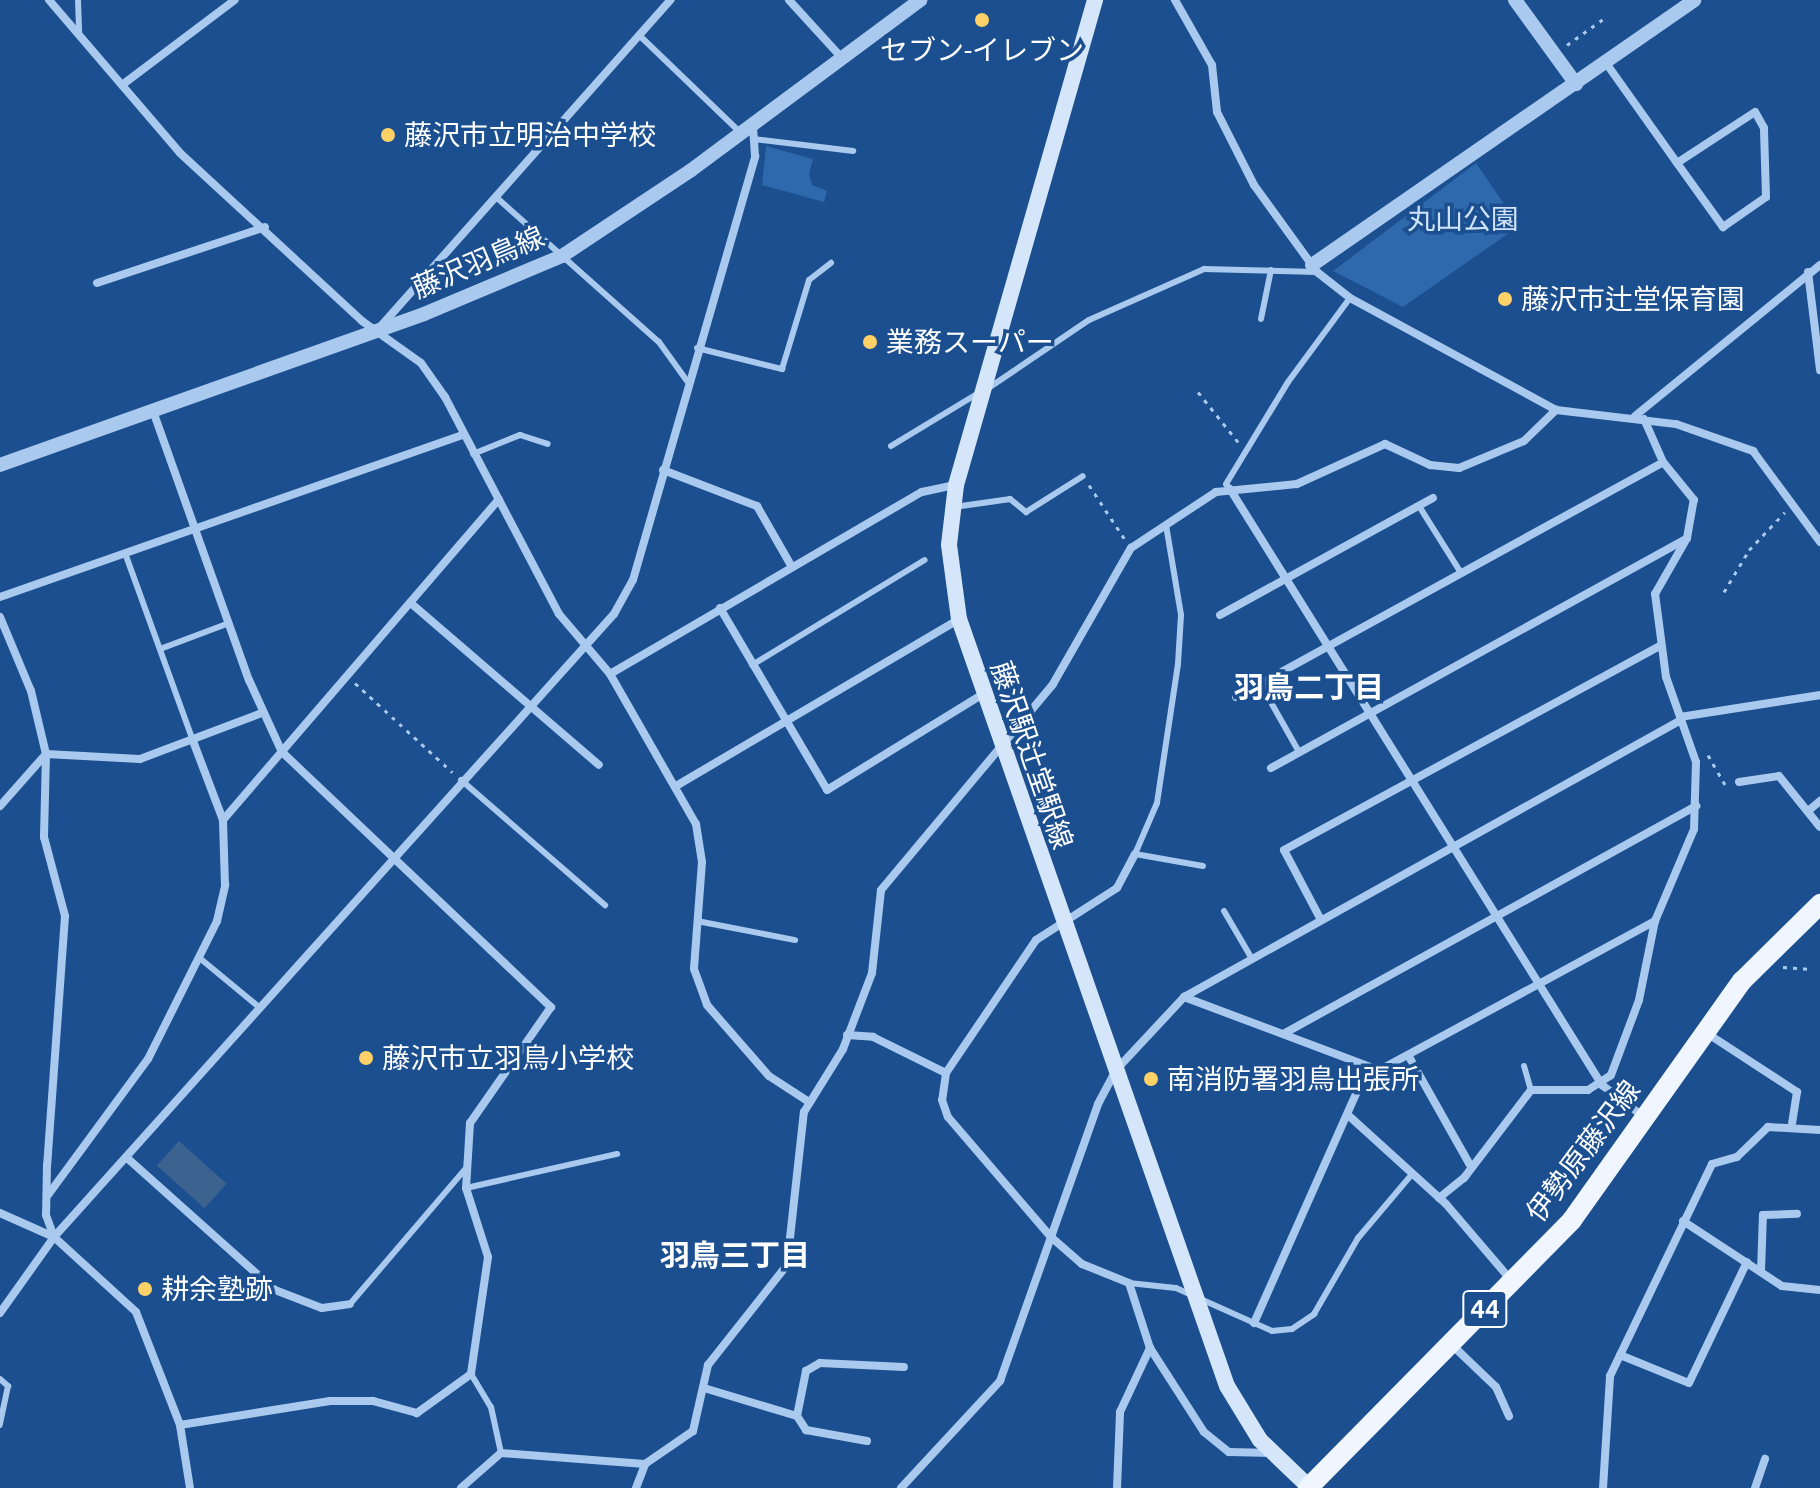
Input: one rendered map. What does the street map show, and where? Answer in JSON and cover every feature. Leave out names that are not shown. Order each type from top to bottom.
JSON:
[{"type":"main road","name":"藤沢駅辻堂駅線","points":[[1095,0],[980,392],[956,485],[949,545],[959,619],[1001,750],[1193,1293],[1234,1400],[1273,1453],[1309,1488]]},
{"type":"main road","name":"伊勢原藤沢線","points":[[1309,1488],[1572,1220],[1742,981],[1820,904]]},
{"type":"street","points":[[49,0],[180,153],[378,330],[421,363],[583,645],[610,674],[696,824],[694,969],[707,1005],[769,1076],[809,1102]]},
{"type":"street","points":[[122,85],[235,0]]},
{"type":"street","points":[[378,330],[670,0]]},
{"type":"street","points":[[789,0],[842,58]]},
{"type":"street","name":"藤沢羽鳥線","points":[[0,465],[378,330],[562,256],[749,132],[920,0]]},
{"type":"street","points":[[1175,0],[1212,65],[1217,112],[1254,185],[1314,268],[1350,298],[1556,410],[1640,418],[1753,451],[1790,507],[1820,542]]},
{"type":"street","points":[[1515,0],[1576,84]]},
{"type":"street","points":[[1314,268],[1694,0]]},
{"type":"street","points":[[1606,63],[1677,163],[1723,227],[1766,197],[1764,128],[1755,112],[1677,163]]},
{"type":"street","points":[[0,1313],[54,1237],[461,780],[614,614],[633,580],[697,348],[749,132]]},
{"type":"street","points":[[97,283],[265,227]]},
{"type":"street","points":[[1640,418],[1708,363],[1808,272],[1820,265]]},
{"type":"street","points":[[1808,272],[1820,370]]},
{"type":"street","points":[[636,1488],[645,1464],[693,1431],[708,1365],[787,1265],[809,1102],[847,1035],[872,973],[881,890],[1053,684],[1131,548],[1230,489],[1297,484],[1385,444],[1430,465],[1459,468],[1524,441],[1556,410]]},
{"type":"street","points":[[153,411],[262,713],[282,752],[551,1007],[473,1111],[466,1188],[488,1257],[471,1374],[417,1413],[373,1401],[330,1401],[180,1425]]},
{"type":"street","points":[[1602,1085],[1639,1000],[1655,921],[1683,862],[1696,806],[1694,750],[1680,718],[1658,647],[1656,585],[1687,538],[1694,500],[1663,462],[1640,418]]},
{"type":"street","points":[[0,597],[462,435]]},
{"type":"street","points":[[1236,697],[1663,462]]},
{"type":"street","points":[[663,470],[757,506],[792,567]]},
{"type":"street","points":[[610,674],[922,492],[956,485]]},
{"type":"street","points":[[1230,489],[1542,984],[1602,1085],[1646,1118]]},
{"type":"street","points":[[1220,615],[1433,498]]},
{"type":"street","points":[[223,820],[413,605],[499,499]]},
{"type":"street","points":[[1271,768],[1687,538]]},
{"type":"street","points":[[413,605],[599,765]]},
{"type":"street","points":[[720,608],[827,790],[983,694]]},
{"type":"street","points":[[0,617],[31,691],[46,754],[44,837],[66,928],[48,1195],[54,1237]]},
{"type":"street","points":[[676,786],[959,619]]},
{"type":"street","points":[[1321,920],[1284,850],[1658,647]]},
{"type":"street","points":[[901,1488],[1000,1381],[1051,1237],[1116,1070],[1184,997],[1680,718],[1820,695]]},
{"type":"street","points":[[46,754],[123,762],[193,741],[262,713]]},
{"type":"street","points":[[48,1195],[148,1059],[202,960],[225,885],[223,820],[193,741]]},
{"type":"street","points":[[0,806],[46,754]]},
{"type":"street","points":[[1739,782],[1779,776],[1820,827]]},
{"type":"street","points":[[1808,811],[1820,801]]},
{"type":"street","points":[[1285,1033],[1696,806]]},
{"type":"street","points":[[1135,854],[1117,888],[1065,928],[1036,940],[946,1073],[948,1117],[1051,1237],[1082,1264],[1129,1283],[1150,1348],[1218,1446],[1273,1453]]},
{"type":"street","points":[[1363,1079],[1655,921]]},
{"type":"street","points":[[1184,997],[1368,1067],[1384,1068]]},
{"type":"street","points":[[1704,1032],[1797,1092],[1792,1124]]},
{"type":"street","points":[[847,1035],[873,1037],[946,1073]]},
{"type":"street","points":[[1408,1055],[1470,1165]]},
{"type":"street","points":[[1254,1323],[1368,1067]]},
{"type":"street","points":[[1439,1198],[1531,1090],[1564,1094],[1602,1085]]},
{"type":"street","points":[[1348,1115],[1439,1198],[1512,1282]]},
{"type":"street","points":[[1603,1488],[1604,1404],[1620,1355],[1712,1164],[1737,1157],[1768,1127],[1792,1124],[1820,1130]]},
{"type":"street","points":[[126,1157],[275,1290],[322,1308],[350,1304]]},
{"type":"street","points":[[0,1213],[54,1237],[136,1312],[180,1425],[190,1488]]},
{"type":"street","points":[[1761,1271],[1763,1215],[1797,1214]]},
{"type":"street","points":[[1683,1221],[1782,1286],[1820,1290]]},
{"type":"street","points":[[1620,1355],[1689,1383],[1747,1262]]},
{"type":"street","points":[[1451,1344],[1496,1387],[1509,1416]]},
{"type":"street","points":[[1117,1488],[1120,1412],[1150,1348]]},
{"type":"street","points":[[797,1416],[806,1371],[820,1363],[904,1367]]},
{"type":"street","points":[[704,1388],[797,1416],[806,1430],[867,1441]]},
{"type":"street","points":[[461,1488],[501,1453],[645,1464]]},
{"type":"street","points":[[1755,1488],[1765,1459]]},
{"type":"lane","points":[[78,0],[79,35]]},
{"type":"lane","points":[[639,35],[749,132],[853,151]]},
{"type":"lane","points":[[496,197],[659,342],[687,381]]},
{"type":"lane","points":[[697,348],[782,369],[809,280],[831,263]]},
{"type":"lane","points":[[891,446],[1089,320],[1204,269],[1314,268]]},
{"type":"lane","points":[[1261,319],[1271,270]]},
{"type":"lane","points":[[1230,489],[1226,484],[1350,298]]},
{"type":"lane","points":[[472,454],[520,435],[548,444]]},
{"type":"lane","points":[[953,507],[1010,499],[1026,512],[1083,476]]},
{"type":"lane","points":[[1419,506],[1461,573]]},
{"type":"lane","points":[[1166,525],[1181,615],[1178,664],[1163,777],[1135,854],[1203,866]]},
{"type":"lane","points":[[125,553],[193,741]]},
{"type":"lane","points":[[752,665],[925,560]]},
{"type":"lane","points":[[160,649],[229,623]]},
{"type":"lane","points":[[1260,683],[1299,752]]},
{"type":"lane","points":[[461,780],[605,905]]},
{"type":"lane","points":[[1224,911],[1252,959]]},
{"type":"lane","points":[[697,921],[795,940]]},
{"type":"lane","points":[[202,960],[259,1007]]},
{"type":"lane","points":[[1524,1066],[1531,1090]]},
{"type":"lane","points":[[466,1188],[617,1154]]},
{"type":"lane","points":[[350,1304],[466,1168]]},
{"type":"lane","points":[[1129,1283],[1193,1293],[1254,1323],[1281,1331],[1314,1314],[1358,1238],[1412,1174]]},
{"type":"lane","points":[[471,1374],[494,1416],[501,1453]]},
{"type":"lane","points":[[0,1379],[8,1386],[0,1425]]},
{"type":"path","points":[[1562,49],[1606,17]]},
{"type":"path","points":[[1198,392],[1227,437],[1249,449]]},
{"type":"path","points":[[1083,476],[1131,548]]},
{"type":"path","points":[[1724,592],[1749,550],[1790,507]]},
{"type":"path","points":[[349,677],[461,780]]},
{"type":"path","points":[[1694,750],[1708,755],[1721,784],[1739,782]]},
{"type":"path","points":[[1775,966],[1811,969]]},
{"type":"green space","points":[[766,146],[813,159],[809,174],[812,185],[827,191],[824,202],[762,185]]},
{"type":"green space","name":"丸山公園","points":[[1476,163],[1519,226],[1403,307],[1333,271]]},
{"type":"shaded area","points":[[179,1141],[227,1184],[204,1208],[157,1166]]},
{"type":"place","name":"セブン-イレブン","points":[[982,20]]},
{"type":"place","name":"藤沢市立明治中学校","points":[[388,135]]},
{"type":"place","name":"藤沢市辻堂保育園","points":[[1505,299]]},
{"type":"place","name":"業務スーパー","points":[[870,342]]},
{"type":"place","name":"藤沢市立羽鳥小学校","points":[[366,1058]]},
{"type":"place","name":"南消防署羽鳥出張所","points":[[1151,1079]]},
{"type":"place","name":"耕余塾跡","points":[[145,1289]]},
{"type":"district","name":"羽鳥二丁目","points":[[1309,687]]},
{"type":"district","name":"羽鳥三丁目","points":[[735,1255]]}]
